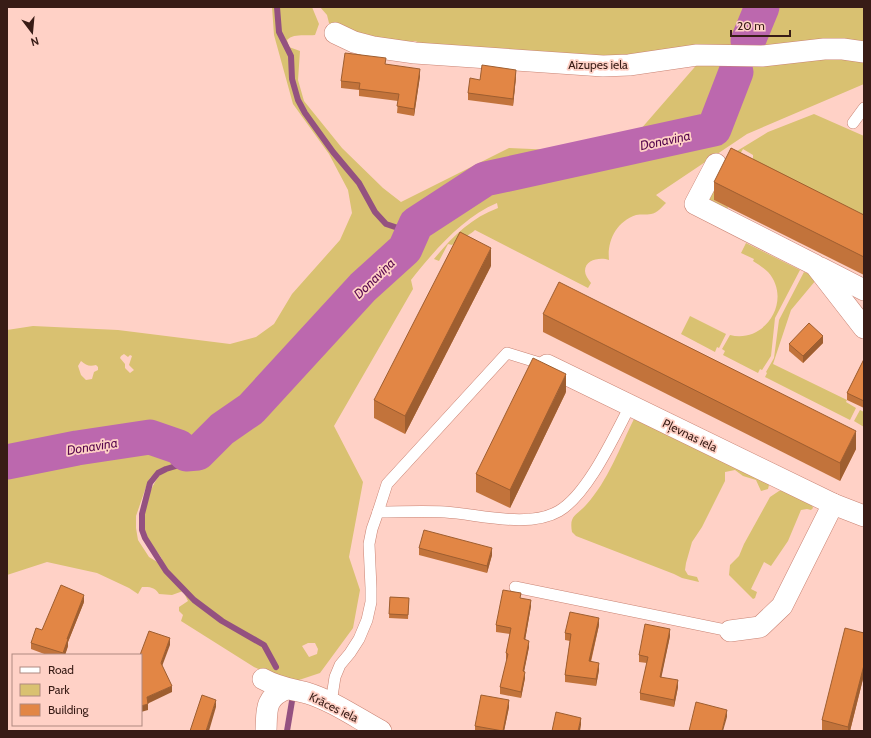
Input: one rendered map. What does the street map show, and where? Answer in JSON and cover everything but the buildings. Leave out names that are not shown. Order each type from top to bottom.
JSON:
[{"type":"street","name":"Aizupes iela","points":[[335,33],[354,42],[373,47],[415,54],[603,66],[629,65],[697,55],[762,56],[803,50],[824,49],[843,49],[864,52]]},
{"type":"street","points":[[716,164],[695,204],[864,290]]},
{"type":"street","points":[[815,265],[864,328]]},
{"type":"street","name":"Pļevnas iela","points":[[547,365],[833,504],[864,516]]},
{"type":"street","points":[[730,630],[760,627],[782,606],[833,504]]},
{"type":"street","name":"Krāces iela","points":[[263,679],[270,684],[307,693],[331,703],[381,731]]},
{"type":"street","points":[[266,731],[267,708],[277,693],[286,689]]},
{"type":"lane","points":[[853,123],[864,108]]},
{"type":"lane","points":[[331,703],[335,677],[340,665],[359,639],[367,620],[371,595],[369,544],[372,529],[387,484],[507,353],[547,365]]},
{"type":"lane","points":[[378,512],[445,512],[525,519],[542,517],[559,511],[574,498],[594,472],[630,406]]},
{"type":"lane","points":[[515,587],[730,630]]},
{"type":"green space","points":[[272,7],[312,7],[319,24],[315,35],[293,36],[287,40],[289,47],[300,51],[298,80],[304,101],[342,148],[383,188],[401,202],[509,148],[577,151],[633,138],[700,61],[864,56],[864,84],[747,134],[656,195],[666,203],[657,211],[651,214],[636,215],[623,222],[618,227],[611,239],[609,260],[598,259],[590,261],[586,267],[585,271],[591,283],[588,288],[475,230],[452,245],[448,244],[439,261],[434,259],[448,243],[463,229],[479,217],[498,208],[497,203],[472,217],[439,247],[411,280],[413,289],[334,426],[363,482],[349,557],[360,590],[353,628],[320,673],[290,683],[254,667],[181,621],[183,615],[179,611],[179,607],[188,601],[183,591],[172,595],[159,594],[152,588],[142,587],[138,594],[129,588],[97,573],[47,562],[7,575],[7,330],[33,326],[118,330],[230,344],[256,337],[274,324],[292,294],[340,240],[352,213],[348,190],[329,154],[293,104],[274,35]],"holes":[[[124,354],[128,357],[130,355],[132,356],[129,365],[134,370],[130,373],[125,368],[125,364],[120,358]],[[81,361],[84,364],[91,366],[96,365],[98,370],[94,372],[92,379],[86,380],[81,375],[78,366]],[[279,371],[287,374],[260,406],[230,427],[203,451],[200,449],[222,422],[238,414],[250,405]],[[155,474],[160,475],[152,487],[146,502],[144,518],[146,536],[162,559],[159,563],[149,557],[138,540],[136,516],[150,478]],[[308,643],[315,643],[318,649],[317,654],[309,657],[302,646]]]},
{"type":"green space","points":[[320,7],[864,7],[864,47],[627,60],[423,44],[415,41],[400,43],[337,29],[329,23],[327,15]]},
{"type":"green space","points":[[814,114],[864,136],[864,233],[753,160],[753,155],[743,149],[714,200],[728,207],[725,213],[709,200],[732,154],[768,132]]},
{"type":"green space","points":[[746,243],[800,270],[775,318],[771,356],[762,370],[760,369],[758,373],[723,355],[725,351],[722,349],[730,335],[743,336],[754,333],[764,326],[772,317],[776,307],[778,295],[775,283],[768,272],[753,261],[754,259],[741,253]]},
{"type":"green space","points":[[804,272],[812,275],[816,280],[791,310],[773,364],[847,400],[846,402],[856,408],[850,420],[765,377],[766,372],[774,358],[779,320]]},
{"type":"green space","points":[[690,316],[726,334],[719,348],[717,347],[715,352],[681,334]]},
{"type":"green space","points":[[860,410],[864,412],[864,427],[854,421]]},
{"type":"green space","points":[[634,419],[768,482],[768,489],[761,491],[756,480],[743,476],[735,470],[725,472],[725,481],[702,527],[692,542],[686,563],[685,570],[688,575],[697,577],[699,582],[682,578],[576,536],[572,532],[572,519],[594,496],[601,485],[613,464]]},
{"type":"green space","points":[[779,491],[783,491],[812,505],[813,508],[811,510],[801,510],[788,541],[771,566],[764,562],[751,589],[757,592],[755,598],[753,599],[729,575],[730,565],[739,556],[770,497]]},
{"type":"waterway","points":[[277,7],[279,32],[291,56],[292,79],[298,100],[305,113],[333,152],[359,183],[375,212],[386,224],[398,228],[411,236]]},
{"type":"waterway","name":"Donaviņa","points":[[748,41],[762,7]]},
{"type":"waterway","name":"Donaviņa","points":[[7,462],[77,448],[150,437],[179,447],[186,454],[198,453],[222,429],[251,409],[363,287],[405,249],[416,224],[485,179],[714,129],[736,72]]},
{"type":"waterway","points":[[186,454],[176,466],[158,473],[150,483],[142,514],[142,530],[145,538],[166,571],[194,600],[222,621],[264,645],[276,667]]},
{"type":"waterway","points":[[287,731],[292,701]]}]
